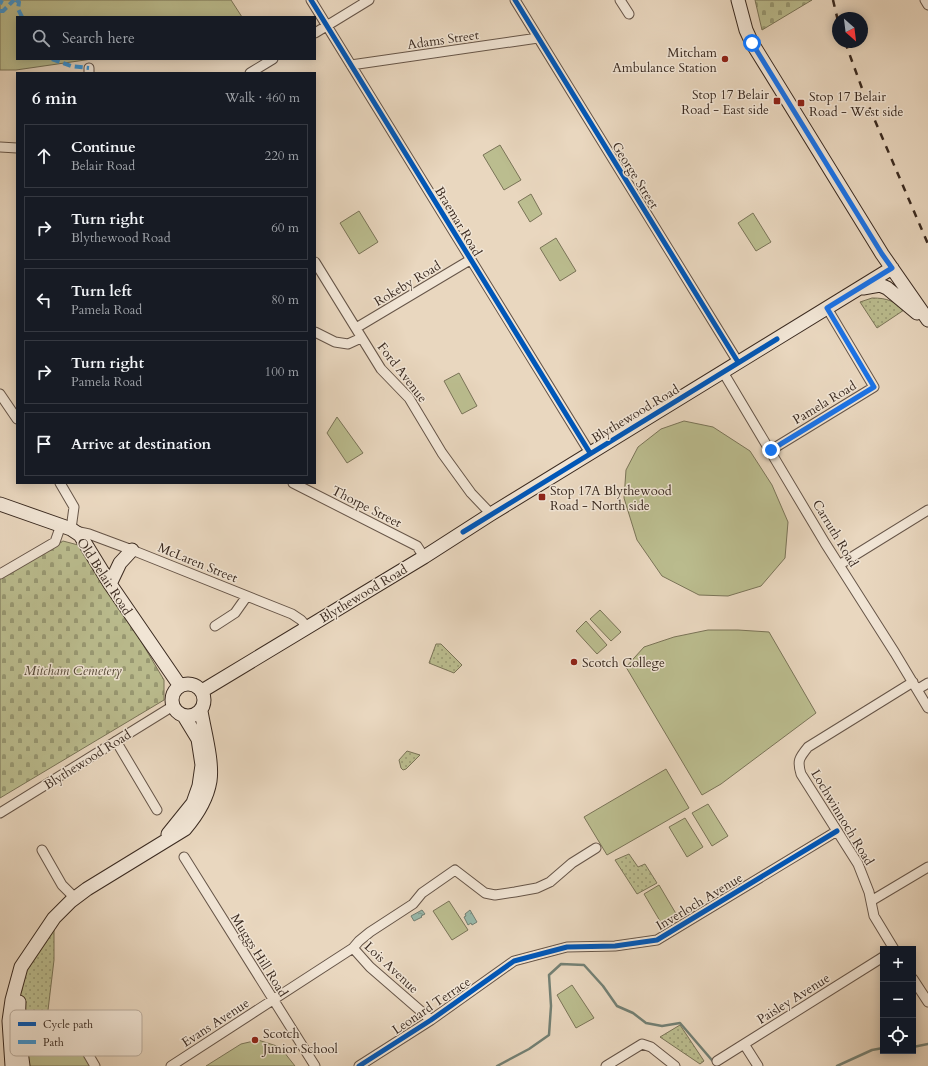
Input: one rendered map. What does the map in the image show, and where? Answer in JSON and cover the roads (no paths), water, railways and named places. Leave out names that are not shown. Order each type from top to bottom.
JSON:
[{"type":"main road","points":[[738,0],[746,30],[752,43],[878,248],[928,321]]},
{"type":"main road","name":"Blythewood Road","points":[[202,691],[424,557],[491,514],[892,268]]},
{"type":"main road","points":[[855,290],[868,286],[880,285],[887,288],[928,321]]},
{"type":"main road","points":[[0,504],[69,529]]},
{"type":"main road","name":"Old Belair Road","points":[[69,529],[80,535],[110,584],[180,686]]},
{"type":"main road","points":[[110,584],[120,563],[132,550]]},
{"type":"main road","points":[[158,845],[193,803],[199,786],[202,765],[198,739],[184,716],[173,706],[173,695],[180,686],[189,684],[196,686],[202,691],[205,699],[201,710],[193,716],[184,716]]},
{"type":"main road","points":[[17,1010],[32,950],[54,918],[87,889],[185,829],[196,816],[210,780],[210,761],[201,710]]},
{"type":"main road","points":[[12,1066],[13,1056]]},
{"type":"main road","points":[[21,1056],[23,1066]]},
{"type":"street","name":"Braemar Road","points":[[311,0],[590,453]]},
{"type":"street","points":[[316,32],[369,0]]},
{"type":"street","name":"George Street","points":[[515,0],[738,362]]},
{"type":"street","points":[[620,0],[629,14]]},
{"type":"street","points":[[925,0],[928,5]]},
{"type":"street","name":"Adams Street","points":[[351,65],[538,38]]},
{"type":"street","points":[[252,72],[271,60]]},
{"type":"street","points":[[0,147],[16,148]]},
{"type":"street","name":"Rokeby Road","points":[[356,328],[470,260]]},
{"type":"street","name":"Ford Avenue","points":[[316,264],[381,369],[409,398],[442,453],[471,493],[491,514]]},
{"type":"street","name":"Pamela Road","points":[[771,450],[874,387],[827,308]]},
{"type":"street","points":[[316,332],[335,342],[348,344],[361,338]]},
{"type":"street","name":"Carruth Road","points":[[723,372],[839,565],[916,686],[928,708]]},
{"type":"street","points":[[0,394],[16,418]]},
{"type":"street","points":[[0,574],[55,542],[69,529],[74,507],[62,484]]},
{"type":"street","name":"Thorpe Street","points":[[295,484],[418,546],[424,557]]},
{"type":"street","points":[[839,565],[928,510]]},
{"type":"street","name":"McLaren Street","points":[[69,529],[89,534],[132,550],[292,614],[307,628]]},
{"type":"street","points":[[215,626],[235,612],[246,596]]},
{"type":"street","name":"Lochwinnoch Road","points":[[892,946],[874,916],[869,892],[858,864],[802,774],[798,764],[800,757],[808,747],[916,686],[928,683]]},
{"type":"street","name":"Blythewood Road","points":[[0,813],[173,706]]},
{"type":"street","points":[[116,741],[156,810]]},
{"type":"street","name":"Inverloch Avenue","points":[[514,961],[568,947],[616,946],[657,940],[837,831]]},
{"type":"street","points":[[353,948],[370,932],[413,904],[422,893],[455,870],[485,892],[495,895],[516,892],[537,888],[550,882],[572,863],[596,848]]},
{"type":"street","points":[[42,850],[62,885],[75,898]]},
{"type":"street","name":"Muggs Hill Road","points":[[184,857],[315,1066]]},
{"type":"street","points":[[871,902],[928,867]]},
{"type":"street","name":"Lois Avenue","points":[[273,1001],[353,948],[370,967],[431,1020]]},
{"type":"street","name":"Paisley Avenue","points":[[717,1061],[880,959]]},
{"type":"street","name":"Leonard Terrace","points":[[359,1066],[431,1020],[514,961]]},
{"type":"street","points":[[915,982],[928,1002]]},
{"type":"street","name":"Evans Avenue","points":[[171,1066],[273,1001]]},
{"type":"street","points":[[606,1066],[642,1044],[651,1046],[675,1066]]},
{"type":"street","points":[[744,1044],[758,1066]]},
{"type":"street","points":[[89,1056],[95,1066]]},
{"type":"water","points":[[422,910],[425,914],[414,921],[411,916]]},
{"type":"water","points":[[470,910],[477,922],[472,925],[471,923],[468,925],[464,917]]},
{"type":"waterway","points":[[497,1066],[529,1049],[549,1035],[551,1006],[549,975],[561,964],[584,965],[603,986],[617,1006],[633,1013],[646,1023],[662,1026],[680,1023],[717,1066]]},
{"type":"waterway","points":[[916,1046],[928,1044]]},
{"type":"waterway","points":[[837,1066],[872,1050],[880,1049]]},
{"type":"railway","points":[[833,0],[836,12]]},
{"type":"railway","points":[[847,48],[867,102],[928,244]]},
{"type":"place","name":"Mitcham Ambulance Station","points":[[725,59]]},
{"type":"place","name":"Stop 17 Belair Road - East side","points":[[777,101]]},
{"type":"place","name":"Stop 17 Belair Road - West side","points":[[801,103]]},
{"type":"place","name":"Stop 17A Blythewood Road - North side","points":[[542,497]]},
{"type":"place","name":"Scotch College","points":[[574,662]]},
{"type":"place","name":"Scotch Junior School","points":[[255,1040]]},
{"type":"park label","name":"Mitcham Cemetery","points":[[73,670]]}]
